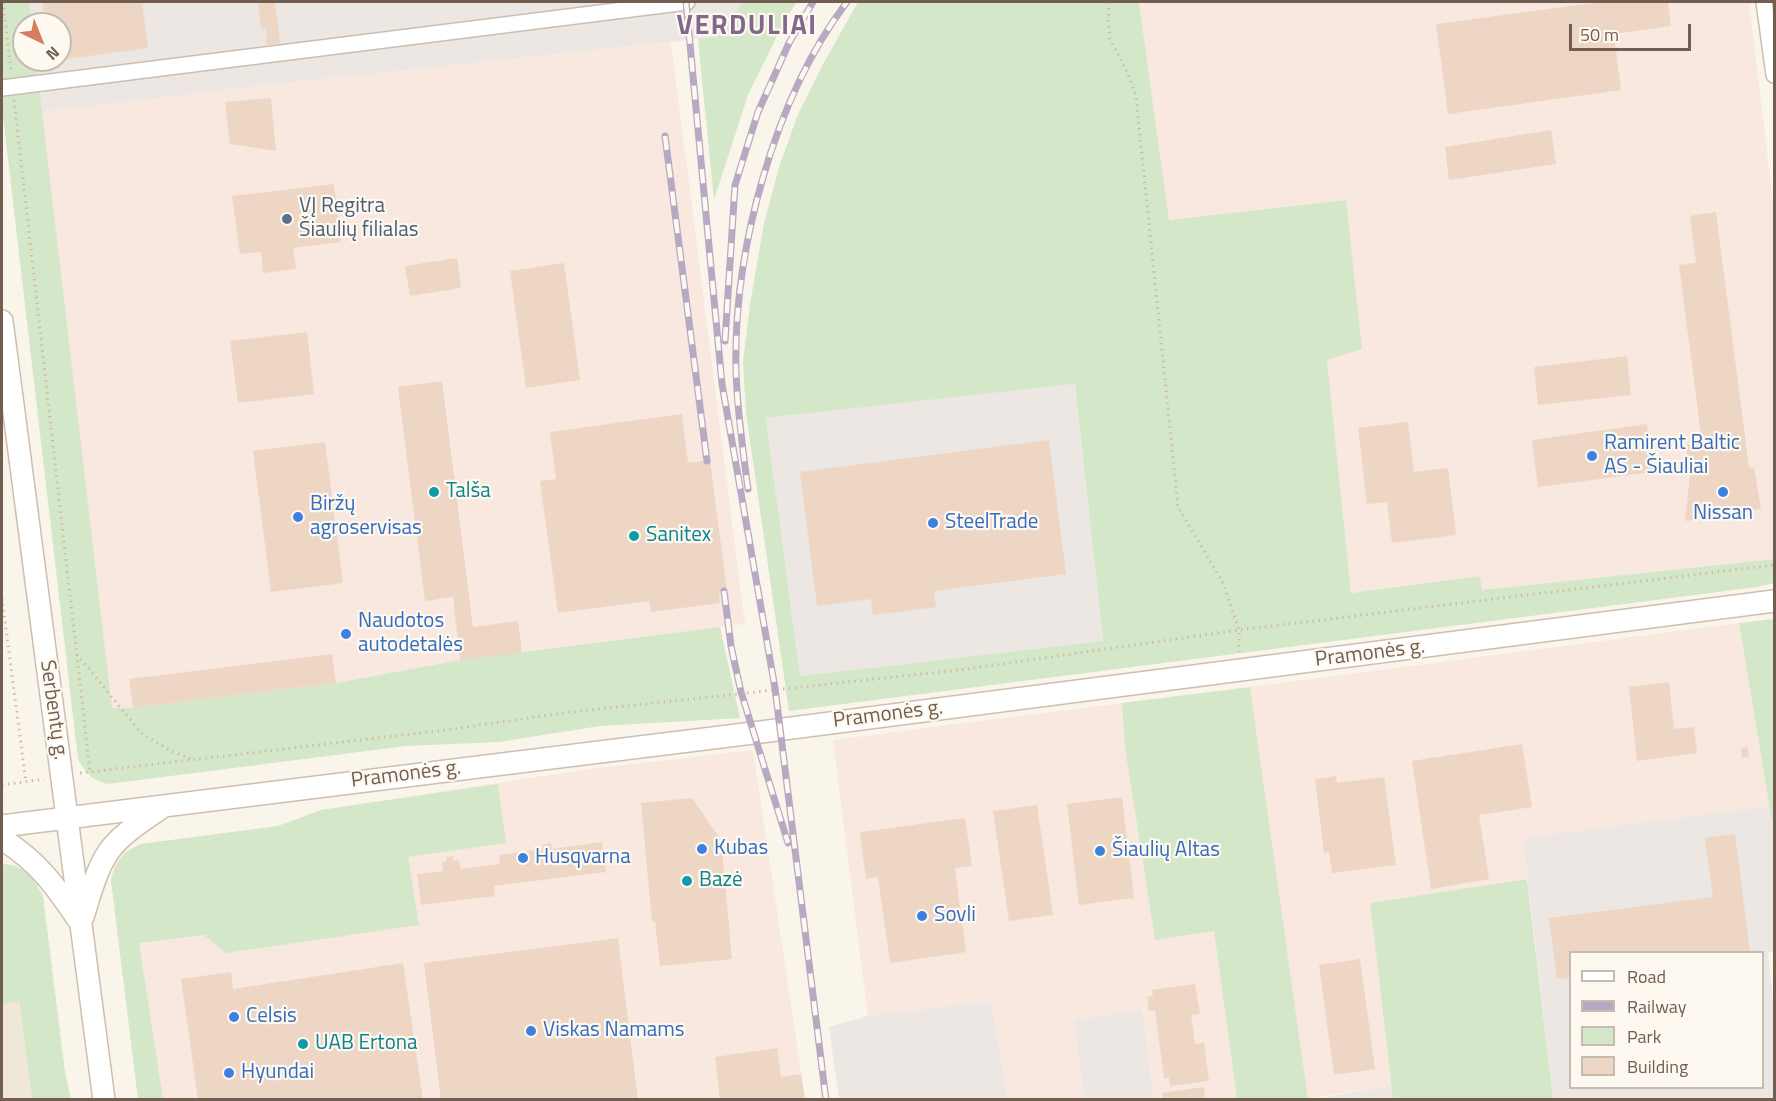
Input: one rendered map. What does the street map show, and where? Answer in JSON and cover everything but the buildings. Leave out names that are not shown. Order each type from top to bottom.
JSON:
[{"type":"main road","name":"Serbentų g.","points":[[2,321],[104,1100]]},
{"type":"main road","name":"Pramonės g.","points":[[2,826],[753,733],[1774,601]]},
{"type":"main road","points":[[81,923],[97,876],[110,849],[164,805]]},
{"type":"main road","points":[[2,839],[35,863],[53,883],[81,923]]},
{"type":"street","points":[[7,87],[687,2]]},
{"type":"street","points":[[1764,2],[1774,75]]},
{"type":"path","points":[[3,2],[7,87],[90,772]]},
{"type":"path","points":[[1109,2],[1110,39],[1136,96],[1178,507],[1223,583],[1239,630],[1239,670]]},
{"type":"path","points":[[2,785],[26,783],[61,775],[445,730],[571,712],[967,669],[1239,630],[1774,566]]},
{"type":"path","points":[[2,598],[26,783]]},
{"type":"path","points":[[77,654],[141,733],[171,751],[193,760]]},
{"type":"shaded area","points":[[29,2],[743,2],[716,37],[258,86],[42,112],[37,72],[72,72],[72,12],[30,12]]},
{"type":"shaded area","points":[[1139,2],[1749,2],[1774,210],[1774,559],[1482,590],[1480,576],[1351,593],[1327,359],[1346,200],[1169,220]]},
{"type":"shaded area","points":[[671,42],[745,624],[460,660],[336,683],[133,708],[112,708],[42,112],[258,86]]},
{"type":"shaded area","points":[[1075,384],[1103,641],[800,676],[766,418]]},
{"type":"shaded area","points":[[1739,623],[1770,806],[1524,838],[1527,879],[1370,903],[1391,1085],[1308,1099],[1250,687]]},
{"type":"shaded area","points":[[1122,703],[1125,748],[1155,939],[1214,931],[1237,1099],[1154,1099],[1142,1009],[1074,1020],[1084,1100],[1008,1099],[991,1001],[868,1016],[833,740]]},
{"type":"shaded area","points":[[753,750],[805,1099],[138,1099],[111,880],[115,864],[125,851],[141,844],[278,826],[321,810],[582,770]]},
{"type":"shaded area","points":[[1770,806],[1772,822],[1774,822],[1774,952],[1768,953],[1774,1010],[1774,1099],[1553,1099],[1523,838]]},
{"type":"shaded area","points":[[19,1000],[32,1099],[2,1100],[2,1004]]},
{"type":"shaded area","points":[[991,1001],[1008,1099],[839,1099],[829,1027],[868,1016]]},
{"type":"shaded area","points":[[1142,1009],[1154,1099],[1084,1099],[1074,1020]]},
{"type":"shaded area","points":[[1391,1085],[1393,1099],[1311,1100]]},
{"type":"green space","points":[[2,2],[29,2],[30,12],[12,12],[12,72],[37,72],[112,708],[133,708],[336,683],[460,660],[720,627],[740,718],[600,726],[499,742],[406,746],[108,784],[90,775],[78,759],[2,108]]},
{"type":"green space","points":[[743,2],[797,2],[786,18],[748,95],[714,200],[698,39],[716,37]]},
{"type":"green space","points":[[858,2],[1139,2],[1169,220],[1346,200],[1362,349],[1327,360],[1351,593],[1480,576],[1482,590],[1774,559],[1774,583],[789,711],[746,413],[743,362],[764,223],[780,164],[797,117],[822,66]],"holes":[[[1075,384],[1103,641],[800,676],[766,418]]]},
{"type":"green space","points":[[1774,619],[1774,822],[1772,822],[1739,623]]},
{"type":"green space","points":[[1250,687],[1308,1099],[1237,1099],[1214,931],[1155,940],[1125,748],[1122,703]]},
{"type":"green space","points":[[498,784],[506,843],[408,857],[419,925],[226,953],[204,935],[139,943],[163,1099],[138,1099],[111,880],[118,862],[129,850],[141,844],[278,826],[321,810]]},
{"type":"green space","points":[[2,864],[22,869],[36,883],[43,896],[65,1072],[71,1099],[32,1099],[19,1001],[2,1004]]},
{"type":"green space","points":[[1527,879],[1553,1099],[1393,1099],[1370,903]]},
{"type":"railway","points":[[686,2],[722,384],[775,688],[826,1100]]},
{"type":"railway","points":[[725,341],[735,185],[758,112],[789,43],[813,2]]},
{"type":"railway","points":[[748,489],[736,371],[737,325],[742,276],[751,227],[763,178],[779,129],[798,83],[821,40],[847,2]]},
{"type":"railway","points":[[665,136],[707,461]]},
{"type":"railway","points":[[724,591],[731,646],[741,692],[788,843]]},
{"type":"place","name":"VĮ Regitra Šiaulių filialas","points":[[287,219]]},
{"type":"place","name":"Ramirent Baltic AS - Šiauliai","points":[[1592,456]]},
{"type":"place","name":"Talša","points":[[434,492]]},
{"type":"place","name":"Nissan","points":[[1723,492]]},
{"type":"place","name":"Biržų agroservisas","points":[[298,517]]},
{"type":"place","name":"SteelTrade","points":[[933,523]]},
{"type":"place","name":"Sanitex","points":[[634,536]]},
{"type":"place","name":"Naudotos autodetalės","points":[[346,634]]},
{"type":"place","name":"Kubas","points":[[702,849]]},
{"type":"place","name":"Šiaulių Altas","points":[[1100,851]]},
{"type":"place","name":"Husqvarna","points":[[523,858]]},
{"type":"place","name":"Bazė","points":[[687,881]]},
{"type":"place","name":"Sovli","points":[[922,916]]},
{"type":"place","name":"Celsis","points":[[234,1017]]},
{"type":"place","name":"Viskas Namams","points":[[531,1031]]},
{"type":"place","name":"UAB Ertona","points":[[303,1044]]},
{"type":"place","name":"Hyundai","points":[[229,1073]]},
{"type":"district","name":"VERDULIAI","points":[[747,27]]}]
